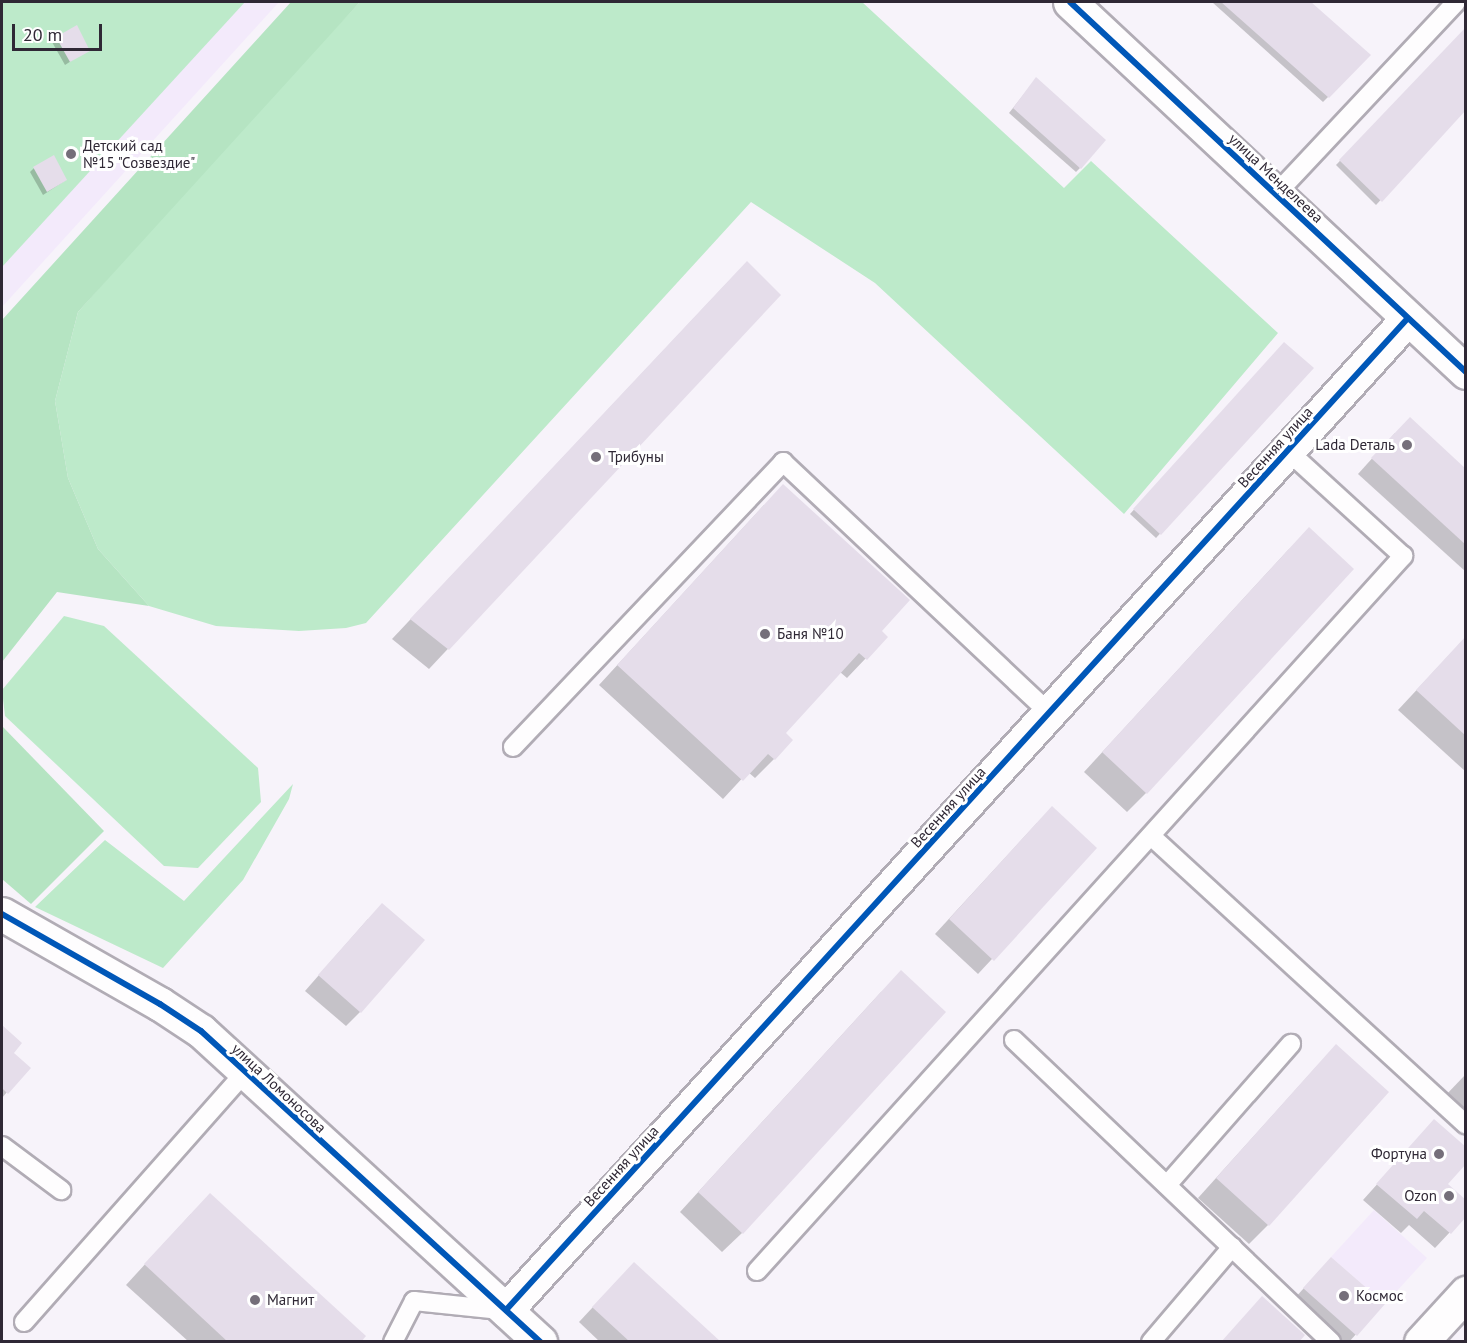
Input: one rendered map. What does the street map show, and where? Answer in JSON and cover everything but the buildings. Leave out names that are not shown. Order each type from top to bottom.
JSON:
[{"type":"street","name":"улица Менделеева","points":[[1070,2],[1407,320],[1466,372]]},
{"type":"street","name":"Весенняя улица","points":[[506,1310],[1407,320]]},
{"type":"street","name":"улица Ломоносова","points":[[2,914],[160,1004],[201,1031],[244,1073],[540,1341]]},
{"type":"street","points":[[1421,1341],[1466,1293]]},
{"type":"lane","points":[[1276,194],[1456,2]]},
{"type":"lane","points":[[757,1271],[1403,556],[1288,451]]},
{"type":"lane","points":[[513,747],[783,462],[1049,713]]},
{"type":"lane","points":[[1151,836],[1466,1125]]},
{"type":"lane","points":[[1014,1040],[1331,1341]]},
{"type":"lane","points":[[1167,1185],[1291,1044]]},
{"type":"lane","points":[[24,1322],[244,1073]]},
{"type":"lane","points":[[2,1146],[61,1190]]},
{"type":"lane","points":[[1151,1341],[1232,1247]]},
{"type":"lane","points":[[393,1341],[414,1301],[506,1310]]},
{"type":"shaded area","name":"Детский сад №15 \"Созвездие\"","points":[[2,2],[279,2],[2,307]]},
{"type":"shaded area","points":[[1374,1210],[1427,1258],[1385,1304],[1331,1257]]},
{"type":"green space","name":"Детский сад №15 \"Созвездие\"","points":[[2,2],[245,2],[2,267]]},
{"type":"green space","points":[[291,2],[360,2],[78,312],[55,401],[68,478],[98,549],[149,606],[57,592],[2,662],[2,320]]},
{"type":"green space","points":[[360,2],[862,2],[1064,188],[1091,161],[1278,333],[1124,514],[875,283],[751,202],[366,623],[346,628],[299,631],[216,626],[149,606],[98,549],[68,478],[55,401],[78,312],[231,139]]},
{"type":"green space","points":[[64,616],[104,626],[258,768],[261,802],[198,868],[164,866],[5,716],[2,690]]},
{"type":"green space","points":[[2,726],[104,831],[31,904],[2,879]]},
{"type":"green space","points":[[293,784],[289,799],[243,880],[163,968],[35,907],[105,840],[184,901]]},
{"type":"cycle path","points":[[1070,2],[1466,372]]},
{"type":"cycle path","points":[[506,1310],[1407,319]]},
{"type":"cycle path","points":[[2,914],[160,1004],[201,1031],[540,1342]]},
{"type":"place","name":"Детский сад №15 \"Созвездие\"","points":[[71,154]]},
{"type":"place","name":"Lada Dеталь","points":[[1407,445]]},
{"type":"place","name":"Трибуны","points":[[596,457]]},
{"type":"place","name":"Баня №10","points":[[765,634]]},
{"type":"place","name":"Фортуна","points":[[1439,1154]]},
{"type":"place","name":"Ozon","points":[[1449,1196]]},
{"type":"place","name":"Космос","points":[[1344,1296]]},
{"type":"place","name":"Магнит","points":[[255,1300]]}]
